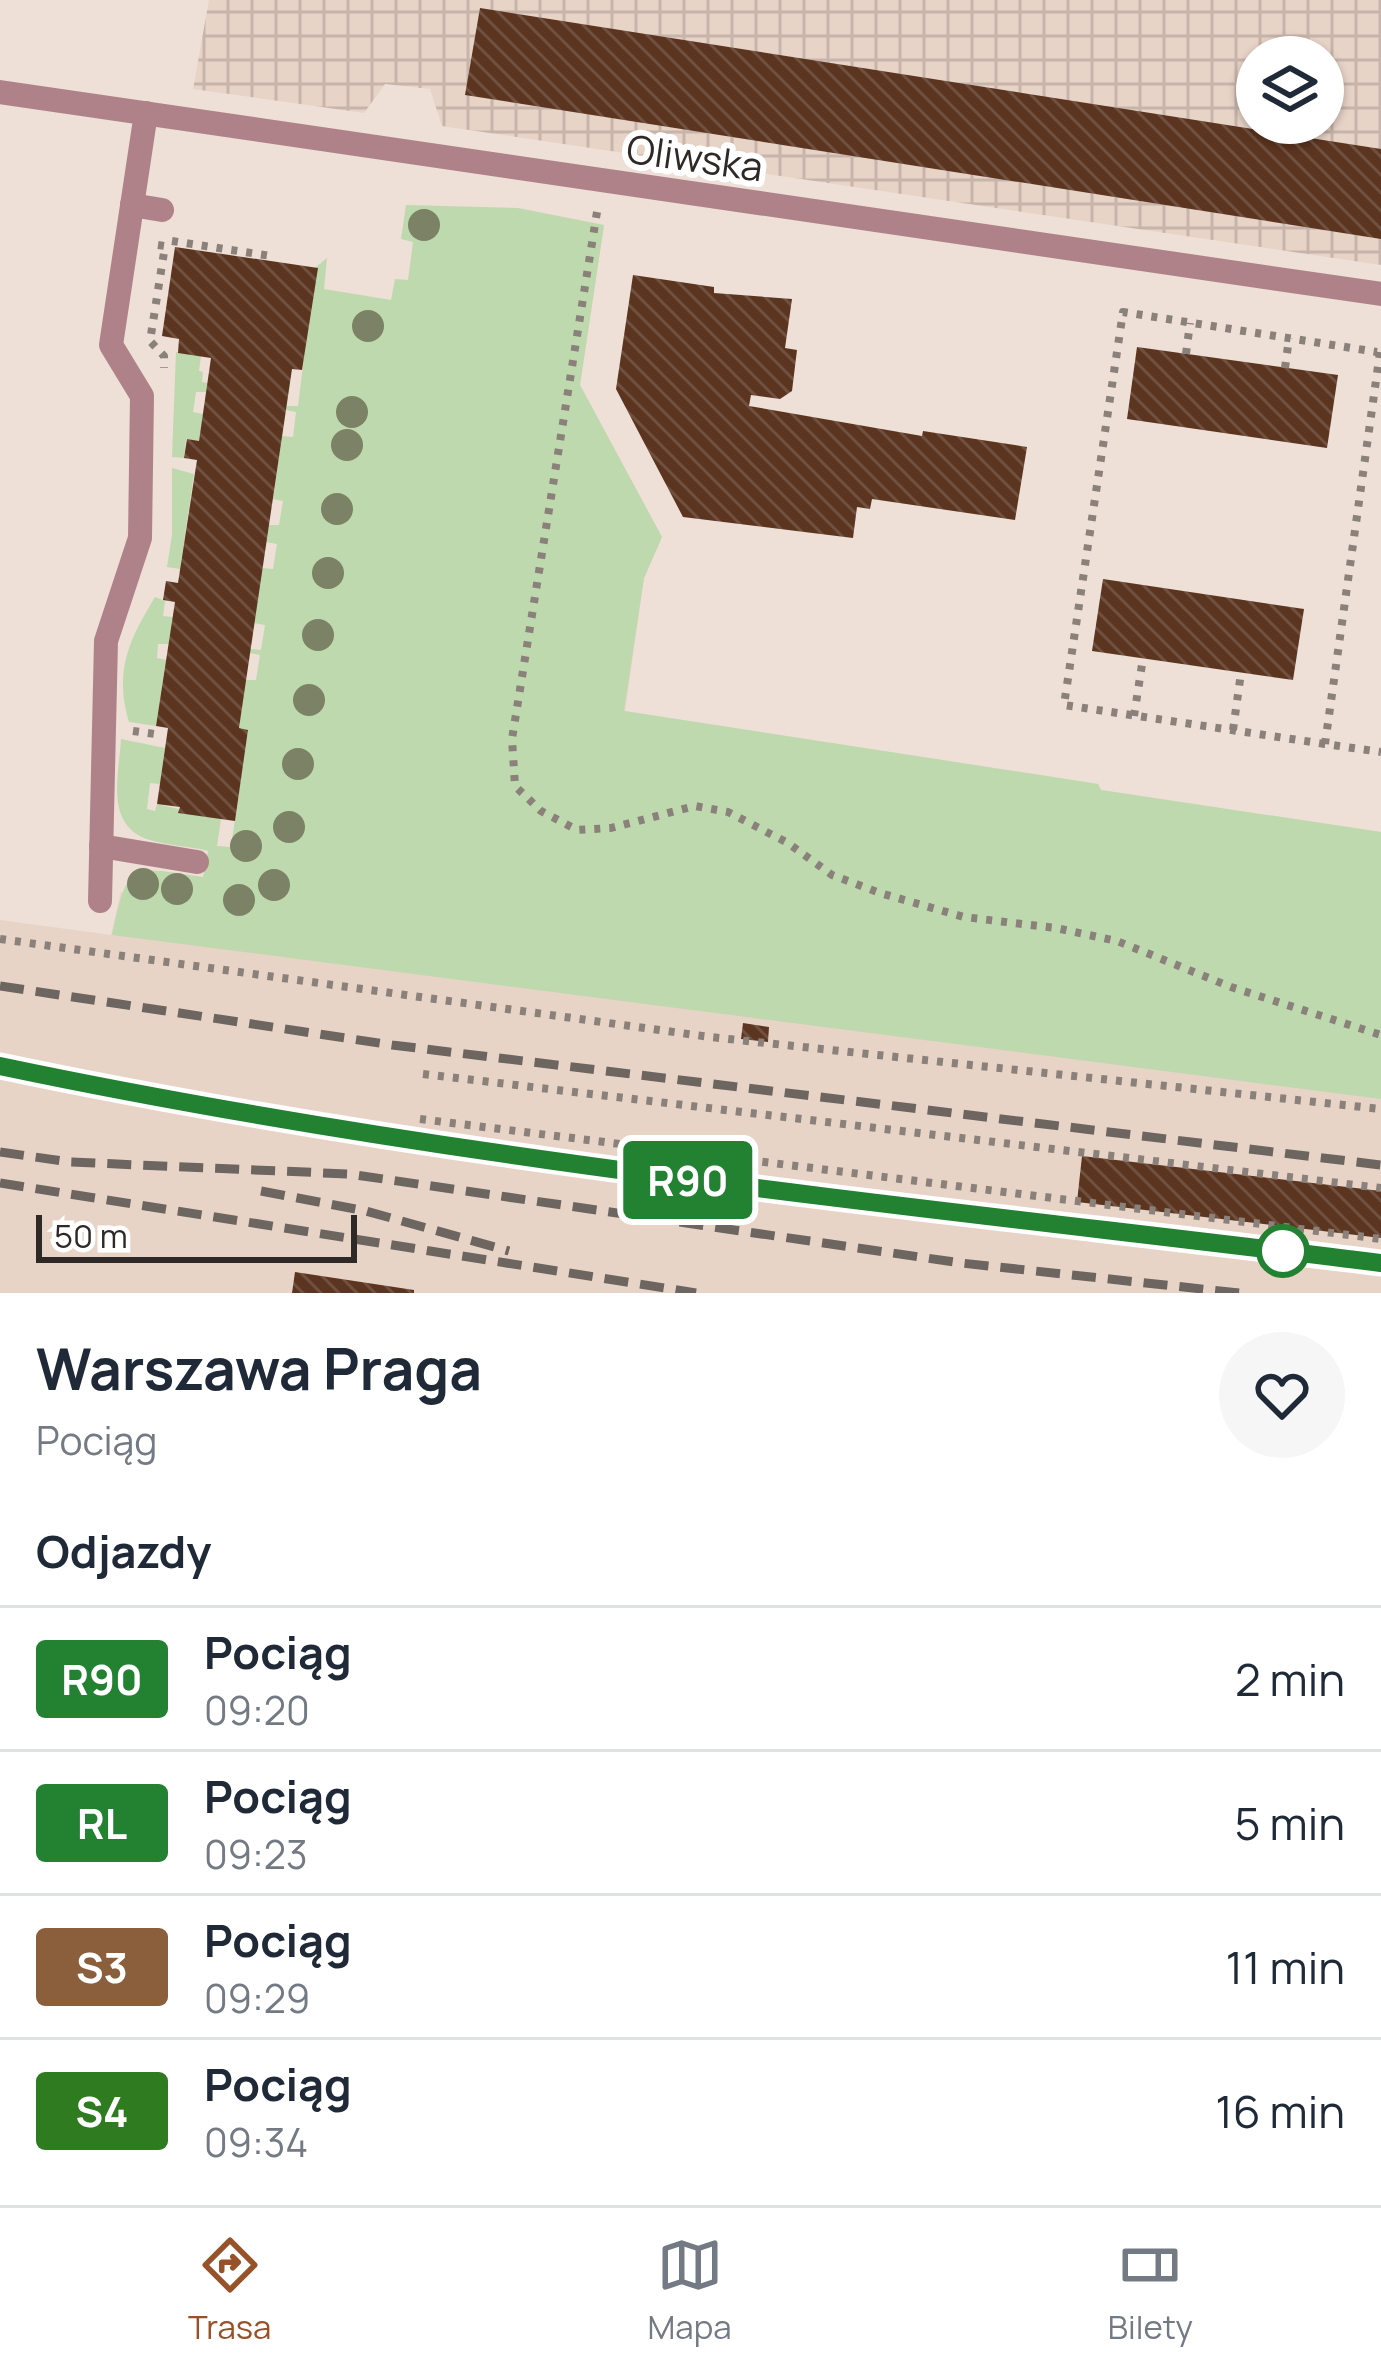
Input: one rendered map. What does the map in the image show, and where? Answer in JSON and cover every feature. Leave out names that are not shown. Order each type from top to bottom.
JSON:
[{"type":"street","name":"Oliwska","points":[[0,92],[1381,294]]},
{"type":"street","points":[[100,901],[106,640],[140,538],[142,397],[110,346],[146,113]]},
{"type":"street","points":[[132,206],[161,210]]},
{"type":"street","points":[[101,846],[196,862]]},
{"type":"path","points":[[602,181],[512,739],[515,786],[541,812],[577,830],[611,828],[695,806],[728,812],[788,843],[832,874],[880,892],[964,917],[1117,941],[1231,987],[1381,1035]]},
{"type":"path","points":[[148,237],[271,256]]},
{"type":"path","points":[[1325,744],[1379,352],[1123,312],[1064,705],[1134,716],[1233,730],[1325,744],[1381,752]]},
{"type":"path","points":[[1186,354],[1190,322]]},
{"type":"path","points":[[1285,368],[1288,338]]},
{"type":"path","points":[[1134,716],[1143,658]]},
{"type":"path","points":[[1233,730],[1241,673]]},
{"type":"path","points":[[0,939],[710,1037],[1381,1109]]},
{"type":"path","points":[[423,1074],[1381,1188]]},
{"type":"path","points":[[420,1119],[1381,1239]]},
{"type":"shaded area","points":[[209,0],[1381,0],[1381,265],[442,126],[430,89],[385,84],[364,113],[193,89]]},
{"type":"shaded area","points":[[604,225],[580,385],[662,537],[644,578],[625,711],[1381,832],[1381,1293],[0,1293],[0,920],[111,935],[121,892],[286,919]]},
{"type":"green space","points":[[406,205],[518,208],[604,225],[580,385],[662,537],[644,578],[624,711],[1381,832],[1381,1099],[112,935],[123,893],[136,874],[160,871],[203,877],[208,851],[150,840],[126,824],[117,784],[121,739],[165,748],[160,784],[150,783],[147,809],[155,811],[157,804],[221,819],[217,846],[231,847],[248,730],[239,728],[245,680],[256,680],[260,655],[250,649],[261,650],[265,625],[254,623],[262,568],[273,569],[277,544],[266,542],[269,525],[279,525],[283,501],[273,499],[282,436],[293,437],[296,412],[286,410],[298,406],[315,268],[327,258],[324,289],[391,300],[395,279],[408,280],[413,242],[401,239]]},
{"type":"green space","points":[[176,352],[201,356],[199,371],[202,382],[208,383],[206,392],[196,392],[193,412],[203,414],[199,441],[186,439],[184,458],[172,457]]},
{"type":"green space","points":[[172,468],[194,474],[180,569],[167,567]]},
{"type":"green space","points":[[155,597],[165,601],[163,616],[173,617],[169,644],[158,644],[157,658],[166,660],[156,726],[129,722],[123,687],[131,642]]},
{"type":"building","points":[[480,8],[1236,126],[1236,144],[1344,143],[1381,149],[1381,239],[465,95]]},
{"type":"building","points":[[175,247],[318,268],[302,370],[292,369],[239,728],[248,730],[235,821],[178,813],[180,807],[157,804],[168,728],[156,726],[175,602],[163,600],[166,581],[178,583],[197,460],[184,458],[187,439],[199,441],[211,358],[178,353],[179,339],[162,336]]},
{"type":"building","points":[[633,275],[714,287],[714,293],[792,299],[785,348],[797,350],[792,391],[780,399],[751,395],[749,406],[922,436],[923,431],[1027,447],[1015,520],[872,499],[870,509],[857,507],[853,538],[683,517],[616,389]]},
{"type":"building","points":[[1137,347],[1338,375],[1327,448],[1127,419]]},
{"type":"building","points":[[1103,579],[1304,609],[1293,680],[1092,651]]},
{"type":"building","points":[[743,1023],[769,1027],[768,1042],[741,1039]]},
{"type":"building","points":[[1082,1156],[1381,1191],[1381,1238],[1077,1202]]},
{"type":"building","points":[[295,1272],[414,1290],[414,1293],[292,1293]]},
{"type":"railway","points":[[0,986],[392,1045],[1381,1165]]},
{"type":"railway","points":[[0,1066],[171,1100],[516,1156],[1381,1263]]},
{"type":"railway","points":[[0,1152],[70,1162],[349,1174],[961,1263],[1239,1293]]},
{"type":"railway","points":[[0,1183],[696,1293]]},
{"type":"railway","points":[[261,1191],[366,1211],[509,1251]]},
{"type":"train","name":"R90","points":[[0,1066],[248,1115],[550,1162],[1381,1263]]}]
